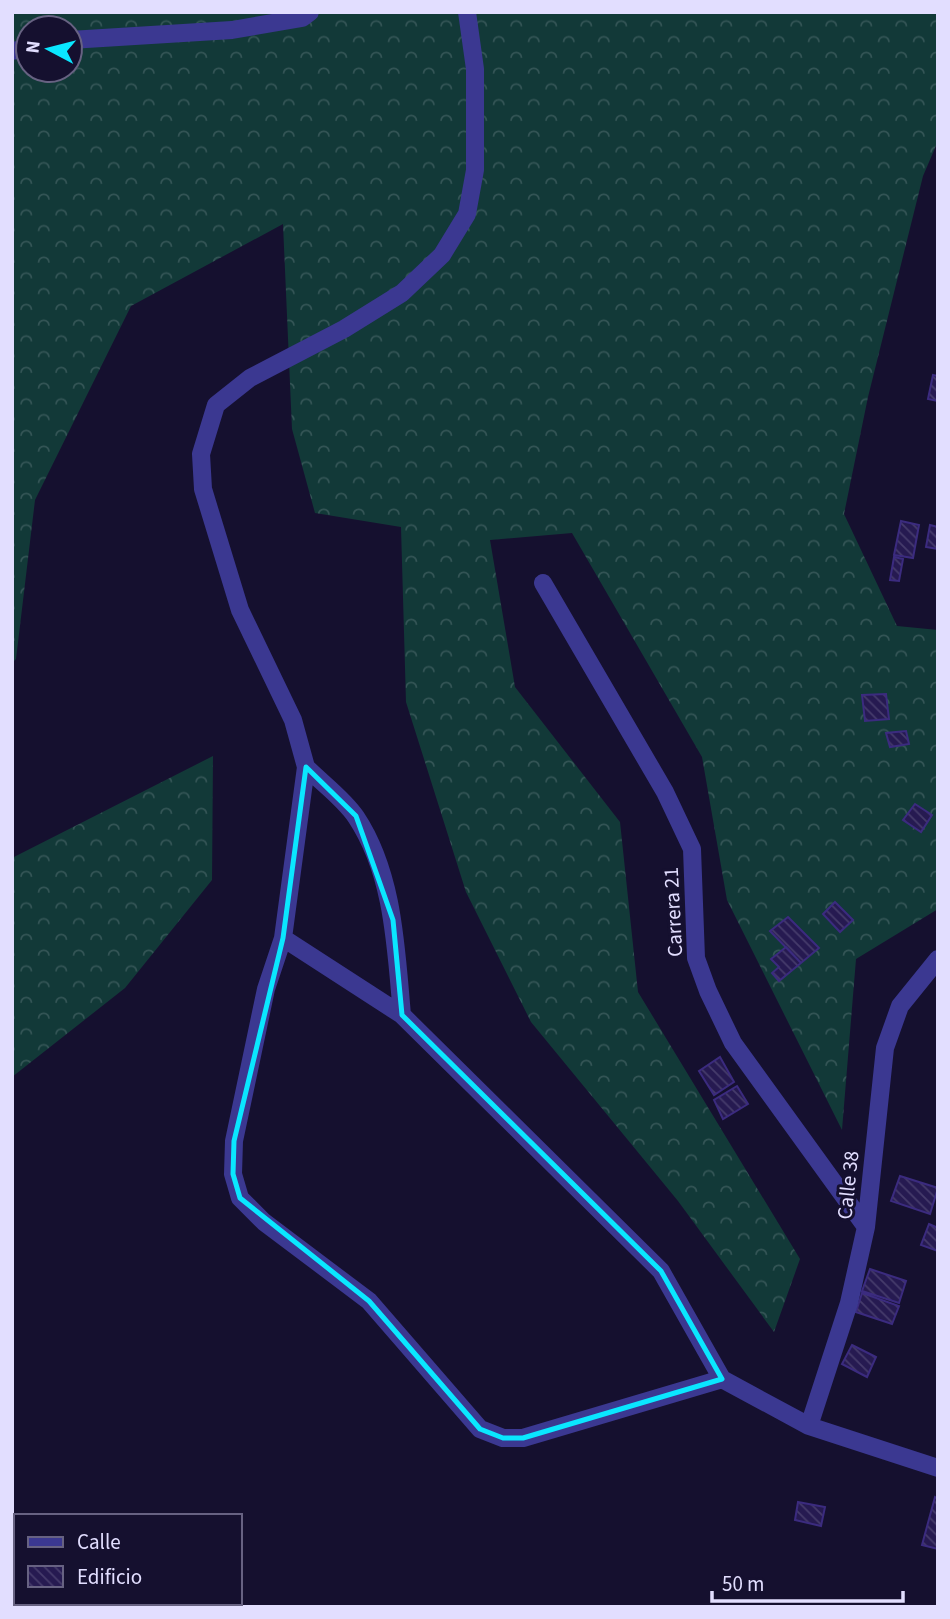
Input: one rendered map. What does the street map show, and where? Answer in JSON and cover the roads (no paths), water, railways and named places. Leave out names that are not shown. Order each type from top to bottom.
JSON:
[{"type":"street","points":[[84,39],[232,30],[302,18],[310,12]]},
{"type":"street","points":[[467,12],[475,69],[475,170],[467,214],[442,255],[402,293],[344,329],[250,378],[216,405],[201,454],[203,489],[240,611],[293,720],[306,767],[283,938],[266,989],[234,1141],[233,1174],[240,1198],[264,1222],[369,1301],[480,1429],[503,1438],[523,1438],[722,1379]]},
{"type":"street","name":"Carrera 21","points":[[543,583],[665,792],[692,849],[696,958],[708,991],[733,1043],[866,1227]]},
{"type":"street","points":[[306,767],[356,816],[376,861],[393,920],[402,1015]]},
{"type":"street","points":[[283,938],[402,1015],[661,1271],[722,1379],[809,1426],[938,1468]]},
{"type":"street","name":"Calle 38","points":[[809,1426],[849,1303],[866,1227],[885,1048],[900,1006],[938,958]]}]
